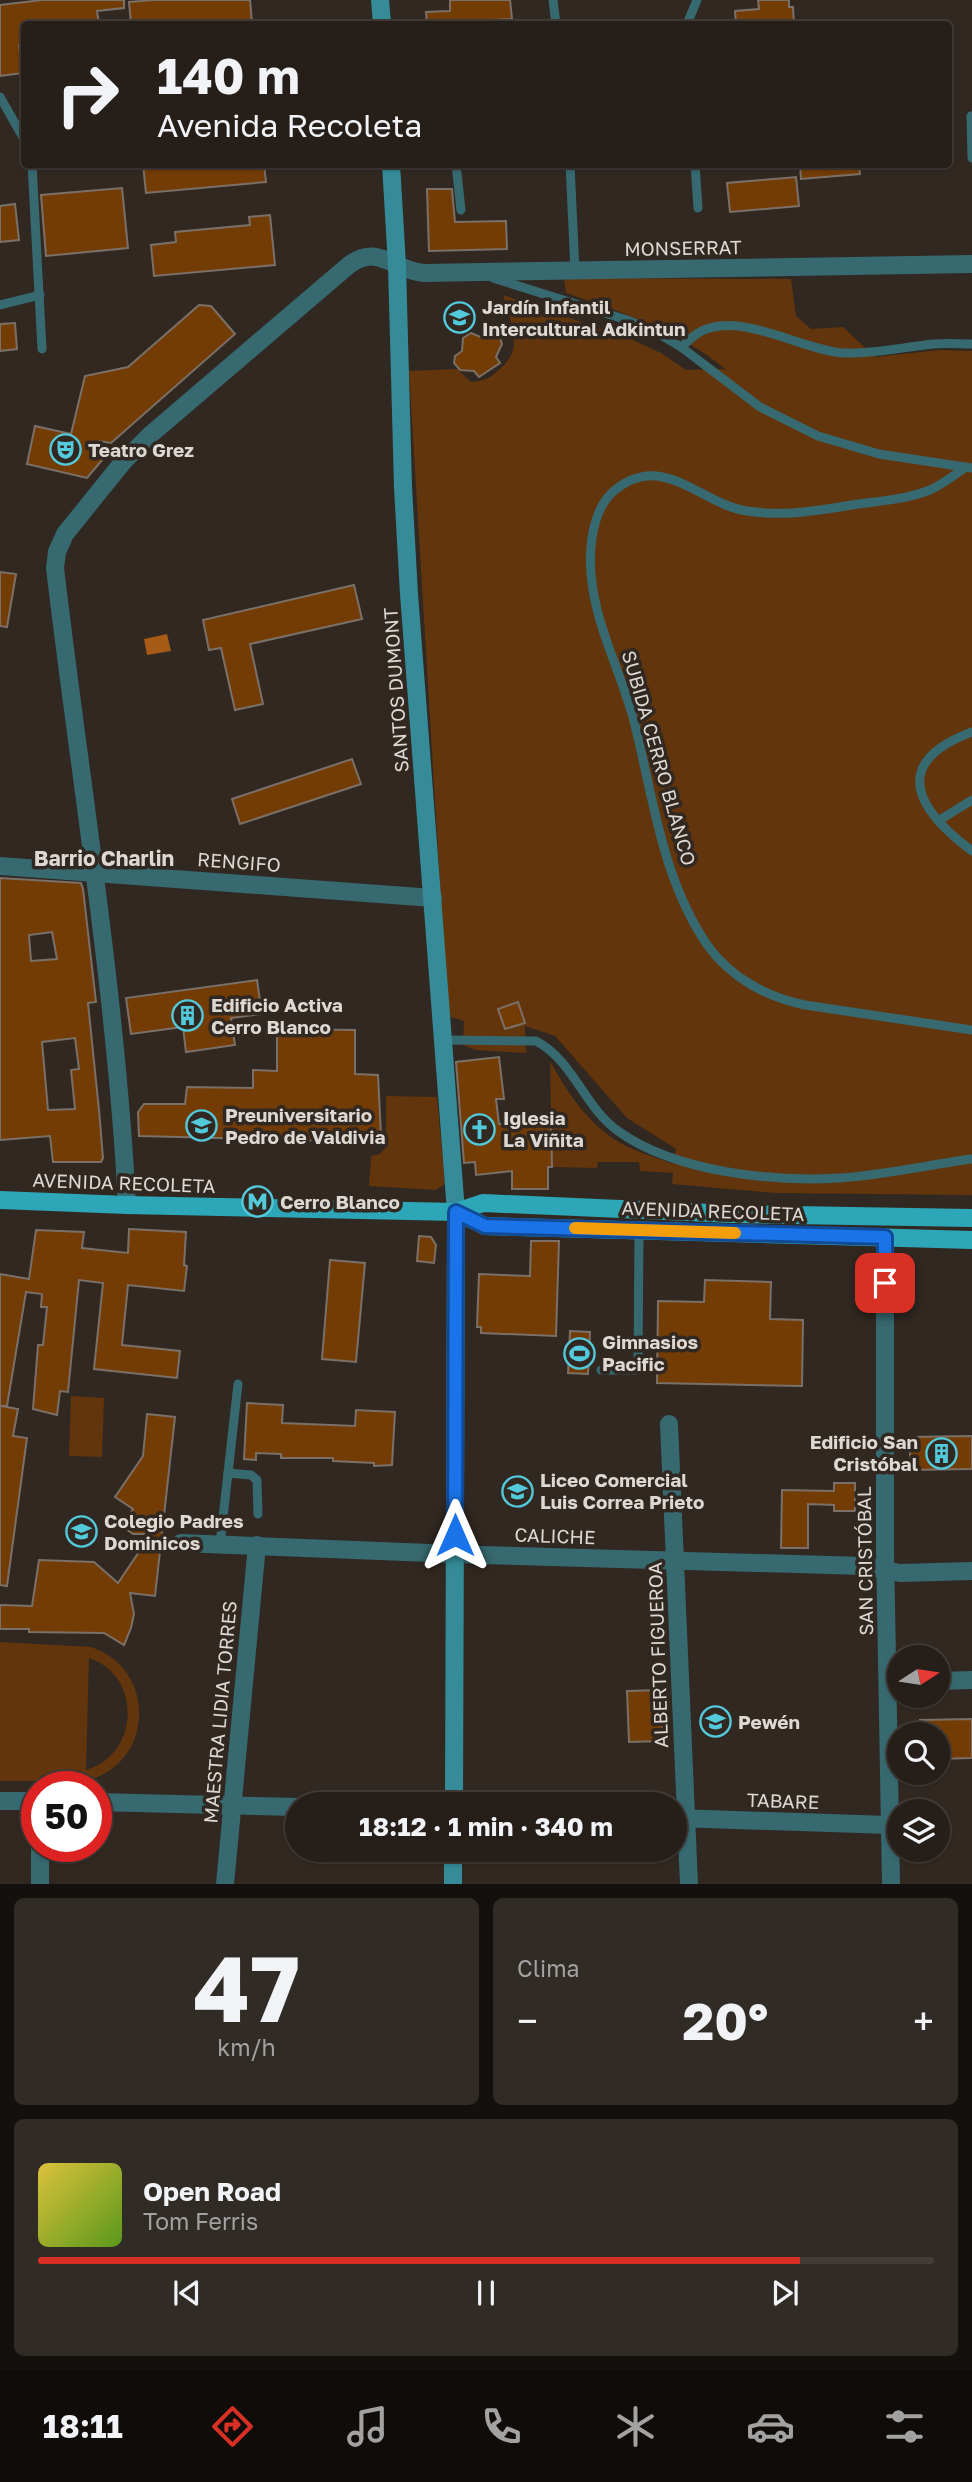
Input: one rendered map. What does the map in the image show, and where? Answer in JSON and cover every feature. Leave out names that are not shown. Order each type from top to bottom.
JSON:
[{"type":"main road","points":[[380,0],[382,21]]},
{"type":"main road","name":"SANTOS DUMONT","points":[[391,168],[397,265],[403,487],[456,1212],[454,1792]]},
{"type":"main road","name":"AVENIDA RECOLETA","points":[[0,1200],[456,1212],[484,1203],[733,1214],[972,1218]]},
{"type":"main road","name":"AVENIDA RECOLETA","points":[[456,1212],[485,1226],[972,1240]]},
{"type":"main road","points":[[885,1237],[890,1224],[900,1217]]},
{"type":"main road","points":[[453,1862],[453,1884]]},
{"type":"street","name":"MONSERRAT","points":[[127,1205],[123,1125],[55,568],[61,543],[123,462],[349,265],[362,258],[375,256],[414,272],[972,264]]},
{"type":"street","name":"RENGIFO","points":[[0,866],[433,898]]},
{"type":"street","name":"SAN CRISTÓBAL","points":[[885,1237],[885,1570],[890,1645]]},
{"type":"street","name":"ALBERTO FIGUEROA","points":[[669,1424],[680,1792]]},
{"type":"street","name":"CALICHE","points":[[181,1543],[863,1566],[909,1573],[972,1571]]},
{"type":"street","name":"MAESTRA LIDIA TORRES","points":[[225,1884],[257,1545]]},
{"type":"street","points":[[950,1681],[972,1680]]},
{"type":"street","name":"SAN CRISTÓBAL","points":[[891,1799],[892,1708]]},
{"type":"street","points":[[0,1801],[21,1801]]},
{"type":"street","points":[[112,1802],[285,1807]]},
{"type":"street","name":"TABARE","points":[[687,1819],[887,1825]]},
{"type":"street","points":[[40,1862],[40,1884]]},
{"type":"street","name":"ALBERTO FIGUEROA","points":[[686,1862],[689,1884]]},
{"type":"street","name":"SAN CRISTÓBAL","points":[[891,1862],[891,1884]]},
{"type":"lane","points":[[553,0],[556,21]]},
{"type":"lane","points":[[688,21],[697,0]]},
{"type":"lane","points":[[0,97],[21,134]]},
{"type":"lane","points":[[971,116],[972,158]]},
{"type":"lane","points":[[32,168],[42,349]]},
{"type":"lane","points":[[456,168],[461,210]]},
{"type":"lane","points":[[570,168],[575,271]]},
{"type":"lane","points":[[695,168],[698,208]]},
{"type":"lane","name":"SUBIDA CERRO BLANCO","points":[[472,272],[643,326],[681,347],[760,407],[808,432],[879,454],[969,467]]},
{"type":"lane","points":[[0,305],[40,295]]},
{"type":"lane","points":[[681,347],[699,333],[713,328],[730,327],[759,330],[808,346],[841,352],[874,352],[937,344],[972,344]]},
{"type":"lane","name":"SUBIDA CERRO BLANCO","points":[[969,467],[944,483],[920,493],[895,499],[789,513],[743,510],[671,478],[647,476],[634,479],[614,491],[601,509],[593,534],[590,559],[593,592],[600,622],[633,720],[655,818],[681,892],[708,946],[740,978],[781,999],[972,1030]]},
{"type":"lane","points":[[972,732],[942,747],[925,766],[919,778],[921,794],[928,810],[949,834],[972,851]]},
{"type":"lane","points":[[938,821],[972,800]]},
{"type":"lane","points":[[443,1040],[536,1041],[546,1046],[562,1062],[592,1105],[615,1130],[643,1146],[701,1166],[767,1176],[828,1178],[972,1159]]},
{"type":"lane","points":[[601,1370],[635,1370],[638,1366],[639,1230]]},
{"type":"lane","points":[[220,1544],[238,1384]]},
{"type":"lane","points":[[228,1473],[251,1475],[257,1480],[258,1514]]},
{"type":"shaded area","points":[[564,278],[791,279],[796,316],[811,329],[843,327],[875,357],[939,350],[972,351],[972,1195],[776,1193],[672,1184],[673,1173],[640,1171],[639,1162],[598,1162],[597,1168],[552,1167],[550,1061],[578,1105],[617,1141],[673,1164],[676,1149],[627,1118],[555,1036],[525,1026],[526,1053],[476,1050],[463,1045],[464,1021],[448,1016],[409,371],[457,369],[471,382],[494,375],[508,360],[514,343],[512,324],[503,295],[633,340],[661,353],[686,370],[725,369],[669,333],[629,315],[566,293]]},
{"type":"shaded area","points":[[167,634],[171,651],[147,655],[144,639]]},
{"type":"shaded area","points":[[386,1096],[437,1097],[445,1184],[436,1190],[369,1186],[371,1156],[380,1154],[386,1147]]},
{"type":"shaded area","points":[[71,1396],[104,1398],[102,1457],[69,1456]]},
{"type":"shaded area","points":[[0,1642],[91,1647],[113,1658],[128,1675],[137,1694],[139,1715],[136,1736],[126,1755],[109,1771],[21,1771],[21,1781],[0,1781]],"holes":[[[89,1658],[106,1667],[118,1681],[126,1697],[128,1715],[125,1732],[117,1749],[104,1762],[86,1770]]]},
{"type":"building","points":[[42,0],[124,0],[124,8],[97,11],[99,21],[21,21],[21,73],[0,76],[0,5]]},
{"type":"building","points":[[250,0],[252,21],[131,21],[129,2]]},
{"type":"building","points":[[450,0],[510,0],[512,19],[427,21],[426,12],[450,11]]},
{"type":"building","points":[[758,0],[789,0],[789,7],[793,7],[794,21],[736,21],[735,11],[759,9]]},
{"type":"building","points":[[143,168],[264,168],[266,182],[146,193]]},
{"type":"building","points":[[800,168],[859,168],[860,174],[801,179]]},
{"type":"building","points":[[796,177],[799,206],[730,212],[727,183]]},
{"type":"building","points":[[122,188],[128,248],[46,256],[41,195]]},
{"type":"building","points":[[427,189],[452,189],[455,222],[506,221],[507,249],[429,251]]},
{"type":"building","points":[[15,204],[19,240],[0,242],[0,206]]},
{"type":"building","points":[[270,215],[275,265],[154,276],[151,245],[176,242],[175,232],[250,225],[249,217]]},
{"type":"building","points":[[199,305],[211,306],[235,334],[111,443],[99,441],[103,459],[87,478],[27,464],[35,426],[71,434],[85,376],[128,367]]},
{"type":"building","points":[[15,323],[17,349],[0,351],[0,324]]},
{"type":"building","points":[[471,333],[483,338],[494,335],[500,338],[502,344],[496,357],[500,363],[479,377],[474,371],[460,370],[454,363],[455,356],[462,351],[463,338]]},
{"type":"building","points":[[0,572],[16,574],[7,627],[0,626]]},
{"type":"building","points":[[354,585],[362,619],[250,644],[263,704],[235,710],[221,648],[209,650],[203,620]]},
{"type":"building","points":[[352,759],[361,784],[240,824],[232,799]]},
{"type":"building","points":[[0,878],[81,883],[96,1002],[88,1003],[103,1158],[101,1162],[53,1162],[50,1136],[0,1140]],"holes":[[[52,932],[57,959],[31,961],[29,935]],[[75,1038],[79,1069],[71,1070],[75,1109],[48,1110],[42,1042]]]},
{"type":"building","name":"Edificio Activa Cerro Blanco","points":[[257,980],[262,1014],[231,1018],[235,1045],[186,1052],[183,1027],[131,1034],[126,998]]},
{"type":"building","points":[[518,1002],[525,1023],[505,1029],[498,1009]]},
{"type":"building","points":[[277,1029],[355,1030],[355,1074],[378,1075],[381,1135],[374,1142],[139,1136],[138,1112],[144,1104],[185,1104],[187,1087],[253,1088],[253,1070],[277,1071]]},
{"type":"building","points":[[499,1057],[504,1099],[496,1099],[499,1124],[551,1124],[552,1167],[548,1167],[548,1189],[512,1189],[512,1171],[476,1175],[475,1162],[464,1163],[456,1062]]},
{"type":"building","points":[[129,1229],[186,1232],[184,1265],[187,1266],[184,1291],[128,1285],[122,1345],[180,1351],[177,1378],[94,1369],[103,1283],[79,1280],[68,1392],[60,1391],[57,1415],[33,1409],[38,1345],[43,1345],[47,1307],[41,1307],[42,1294],[26,1292],[7,1406],[1,1406],[18,1409],[13,1436],[27,1438],[7,1586],[0,1585],[0,1274],[29,1279],[36,1230],[84,1232],[82,1248],[128,1253]]},
{"type":"building","points":[[419,1236],[431,1237],[436,1245],[434,1263],[417,1261]]},
{"type":"building","points":[[531,1241],[559,1241],[556,1336],[481,1333],[481,1327],[477,1327],[479,1274],[530,1276]]},
{"type":"building","points":[[330,1260],[365,1263],[356,1362],[322,1359]]},
{"type":"building","points":[[705,1280],[771,1282],[770,1319],[803,1320],[802,1386],[657,1383],[658,1301],[704,1302]]},
{"type":"building","name":"Gimnasios Pacific","points":[[570,1331],[590,1332],[588,1374],[568,1373]]},
{"type":"building","points":[[247,1403],[283,1405],[282,1423],[355,1426],[356,1410],[395,1412],[392,1465],[374,1466],[374,1463],[333,1461],[333,1458],[281,1458],[281,1454],[256,1453],[256,1460],[244,1459]]},
{"type":"building","points":[[147,1414],[175,1417],[155,1596],[130,1593],[134,1614],[124,1645],[104,1633],[0,1629],[0,1605],[32,1606],[39,1560],[94,1562],[118,1583],[151,1534],[133,1534],[122,1526],[133,1509],[115,1497],[143,1456]]},
{"type":"building","name":"Edificio San Cristóbal","points":[[972,1436],[972,1469],[910,1470],[910,1437]]},
{"type":"building","points":[[834,1483],[855,1483],[855,1511],[834,1511],[834,1505],[808,1504],[808,1548],[781,1548],[782,1490],[834,1491]]},
{"type":"building","points":[[661,1690],[663,1741],[629,1742],[627,1691]]},
{"type":"building","points":[[972,1719],[972,1758],[950,1759],[950,1722],[920,1720]]},
{"type":"slow traffic","points":[[575,1228],[735,1233]]},
{"type":"place","name":"Jardín Infantil Intercultural Adkintun","points":[[459,318]]},
{"type":"place","name":"Teatro Grez","points":[[65,450]]},
{"type":"place","name":"Edificio Activa Cerro Blanco","points":[[188,1016]]},
{"type":"place","name":"Preuniversitario Pedro de Valdivia","points":[[202,1126]]},
{"type":"place","name":"Iglesia La Viñita","points":[[480,1129]]},
{"type":"place","name":"Cerro Blanco","points":[[257,1202]]},
{"type":"place","name":"Gimnasios Pacific","points":[[579,1353]]},
{"type":"place","name":"Edificio San Cristóbal","points":[[941,1453]]},
{"type":"place","name":"Liceo Comercial Luis Correa Prieto","points":[[517,1491]]},
{"type":"place","name":"Colegio Padres Dominicos","points":[[81,1532]]},
{"type":"place","name":"Pewén","points":[[715,1722]]},
{"type":"district","name":"Barrio Charlin","points":[[104,859]]},
{"type":"route","points":[[455,1535],[456,1212],[485,1226],[885,1237],[885,1283]]}]
